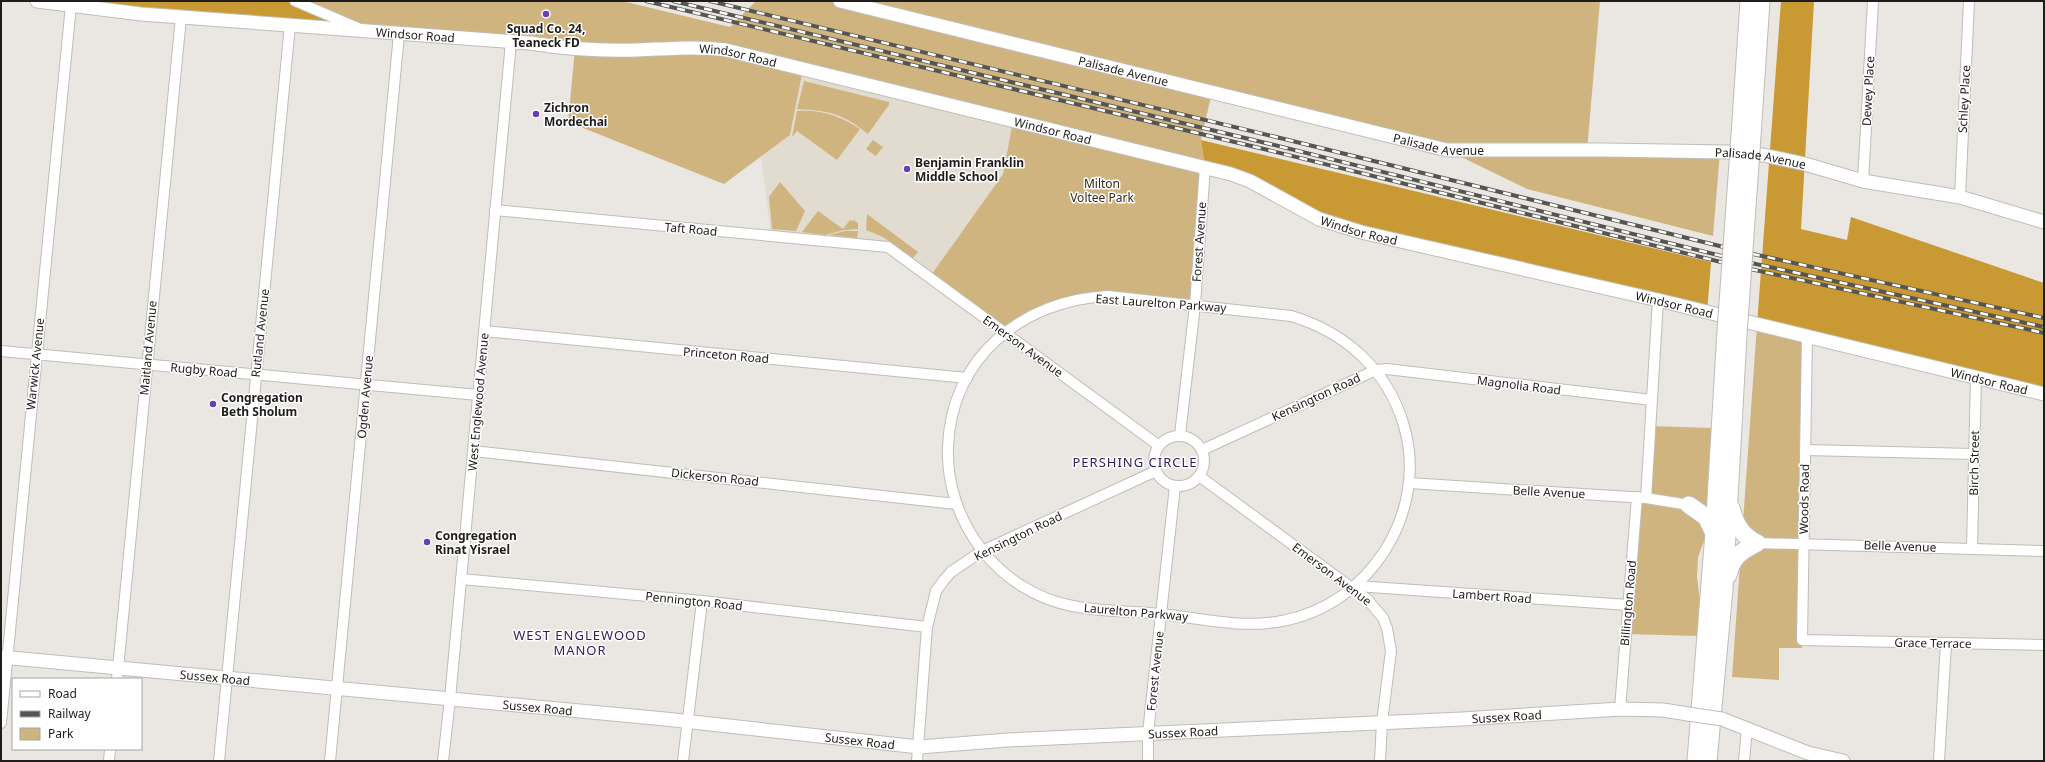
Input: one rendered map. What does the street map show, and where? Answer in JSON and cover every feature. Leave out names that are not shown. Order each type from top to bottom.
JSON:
[{"type":"highway","points":[[1696,761],[1717,482],[1732,333],[1746,135],[1749,1]]},
{"type":"highway","points":[[1746,135],[1762,1]]},
{"type":"highway","points":[[1708,761],[1724,589],[1729,501],[1732,333]]},
{"type":"highway","points":[[1689,506],[1701,501],[1717,482]]},
{"type":"highway","points":[[1729,501],[1736,526],[1747,538],[1757,543]]},
{"type":"highway","points":[[1689,506],[1706,517],[1714,533]]},
{"type":"highway","points":[[1724,589],[1732,562],[1742,550],[1757,543]]},
{"type":"street","name":"Windsor Road","points":[[37,1],[181,17],[604,50],[689,47],[726,50],[1205,167],[1250,181],[1319,219],[1353,230],[1658,300],[2044,394]]},
{"type":"street","points":[[295,1],[366,31]]},
{"type":"street","name":"Palisade Avenue","points":[[840,1],[1447,150],[1604,150],[1728,152],[1762,155],[1805,164],[1863,181],[1960,197],[2044,222]]},
{"type":"street","name":"Dewey Place","points":[[1863,181],[1873,1]]},
{"type":"street","name":"Schley Place","points":[[1960,197],[1969,1]]},
{"type":"street","name":"Warwick Avenue","points":[[1,723],[4,657],[71,5]]},
{"type":"street","name":"Maitland Avenue","points":[[117,673],[181,17]]},
{"type":"street","name":"Rutland Avenue","points":[[219,761],[290,25]]},
{"type":"street","name":"Ogden Avenue","points":[[330,761],[400,34]]},
{"type":"street","name":"West Englewood Avenue","points":[[443,761],[511,42]]},
{"type":"street","name":"Forest Avenue","points":[[1180,435],[1195,305],[1205,167]]},
{"type":"street","name":"Taft Road","points":[[495,210],[888,247]]},
{"type":"street","name":"Emerson Avenue","points":[[888,247],[1158,445]]},
{"type":"street","name":"East Laurelton Parkway","points":[[956,504],[951,484],[948,446],[954,409],[967,378],[989,348],[1004,333],[1039,311],[1057,304],[1089,297],[1108,296],[1275,312],[1306,320],[1338,336],[1364,356],[1376,370],[1395,401],[1401,416],[1409,450],[1409,483]]},
{"type":"street","name":"Billington Road","points":[[1620,709],[1628,605],[1642,497],[1652,400],[1658,300]]},
{"type":"street","name":"Princeton Road","points":[[484,331],[967,378]]},
{"type":"street","name":"Woods Road","points":[[1807,337],[1802,640],[1822,640]]},
{"type":"street","name":"Rugby Road","points":[[1,351],[478,395]]},
{"type":"street","name":"Magnolia Road","points":[[1387,369],[1652,400]]},
{"type":"street","name":"Kensington Road","points":[[1202,450],[1376,370],[1387,369]]},
{"type":"street","name":"Birch Street","points":[[1972,548],[1976,377]]},
{"type":"street","points":[[1180,435],[1193,440],[1202,450],[1204,462],[1199,476],[1189,484],[1175,486],[1165,482],[1156,471],[1153,459],[1158,445],[1166,438],[1180,435]]},
{"type":"street","points":[[1805,450],[1974,454]]},
{"type":"street","name":"Dickerson Road","points":[[473,452],[956,504]]},
{"type":"street","name":"Kensington Road","points":[[917,761],[927,627],[936,591],[951,572],[982,551],[1156,471]]},
{"type":"street","name":"Emerson Avenue","points":[[1199,476],[1354,587],[1375,607],[1382,618],[1390,640],[1391,659],[1382,722],[1380,761]]},
{"type":"street","name":"Belle Avenue","points":[[1409,483],[1642,497],[1689,506]]},
{"type":"street","name":"Laurelton Parkway","points":[[956,504],[966,526],[982,551],[994,564],[1019,584],[1059,603],[1074,607],[1161,614],[1244,624],[1270,623],[1301,617],[1316,611],[1333,602],[1354,587],[1379,560],[1390,544],[1404,512],[1409,483]]},
{"type":"street","name":"Forest Avenue","points":[[1148,761],[1148,733],[1175,486]]},
{"type":"street","name":"Belle Avenue","points":[[1757,543],[1803,543],[2044,551]]},
{"type":"street","name":"Pennington Road","points":[[461,579],[702,602],[927,627]]},
{"type":"street","name":"Lambert Road","points":[[1354,587],[1628,605]]},
{"type":"street","points":[[683,761],[702,602]]},
{"type":"street","name":"Grace Terrace","points":[[1822,640],[2044,645]]},
{"type":"street","points":[[1938,761],[1946,643]]},
{"type":"street","name":"Sussex Road","points":[[4,657],[117,673],[227,678],[688,722],[917,747],[1008,740],[1620,709],[1663,710],[1722,719],[1808,753],[1838,760]]},
{"type":"street","points":[[1744,761],[1747,729]]},
{"type":"street","points":[[109,761],[110,750]]},
{"type":"shaded area","points":[[37,1],[297,1],[365,31]]},
{"type":"shaded area","points":[[1781,1],[1814,1],[1801,229],[1847,240],[1851,217],[2044,283],[2044,394],[1757,325]]},
{"type":"shaded area","points":[[803,69],[1013,121],[1003,173],[929,278],[887,247],[771,236],[761,157],[790,135]]},
{"type":"shaded area","points":[[1201,140],[1711,262],[1707,313],[1361,232],[1205,167]]},
{"type":"green space","name":"Milton Voltee Park","points":[[297,1],[622,1],[730,27],[756,1],[1600,1],[1587,150],[1720,152],[1713,236],[1527,189],[1447,150],[1212,92],[1201,140],[1205,167],[1195,305],[1108,296],[1073,300],[1004,333],[929,278],[1003,174],[1013,121],[803,69],[790,135],[724,184],[568,122],[575,49],[365,31]]},
{"type":"green space","points":[[804,81],[889,102],[889,105],[868,134],[843,117],[835,114],[797,109]]},
{"type":"green space","points":[[797,111],[814,111],[830,114],[853,124],[860,129],[837,160],[797,131],[792,137]]},
{"type":"green space","points":[[873,140],[883,147],[876,156],[866,149]]},
{"type":"green space","points":[[780,182],[805,211],[796,231],[772,229],[769,197]]},
{"type":"green space","points":[[818,211],[843,229],[850,220],[854,220],[858,223],[858,229],[844,230],[825,235],[802,232]]},
{"type":"green space","points":[[867,214],[918,252],[913,258],[883,237],[866,230]]},
{"type":"green space","points":[[845,231],[858,231],[857,238],[829,235]]},
{"type":"green space","points":[[1757,325],[1807,337],[1802,648],[1779,648],[1779,680],[1732,677]]},
{"type":"green space","points":[[1650,426],[1713,428],[1705,539],[1698,557],[1697,577],[1700,601],[1698,636],[1626,634],[1637,497],[1646,498]]},
{"type":"railway","points":[[646,1],[1268,150],[1741,267],[2044,333]]},
{"type":"railway","points":[[673,1],[1270,144],[1742,261],[2044,327]]},
{"type":"railway","points":[[710,1],[1272,136],[1744,252],[2044,318]]},
{"type":"place","name":"Squad Co. 24, Teaneck FD","points":[[546,14]]},
{"type":"place","name":"Zichron Mordechai","points":[[536,114]]},
{"type":"place","name":"Benjamin Franklin Middle School","points":[[907,169]]},
{"type":"place","name":"Congregation Beth Sholum","points":[[213,404]]},
{"type":"place","name":"Congregation Rinat Yisrael","points":[[427,542]]},
{"type":"district","name":"PERSHING CIRCLE","points":[[1135,462]]},
{"type":"district","name":"WEST ENGLEWOOD MANOR","points":[[580,642]]}]
